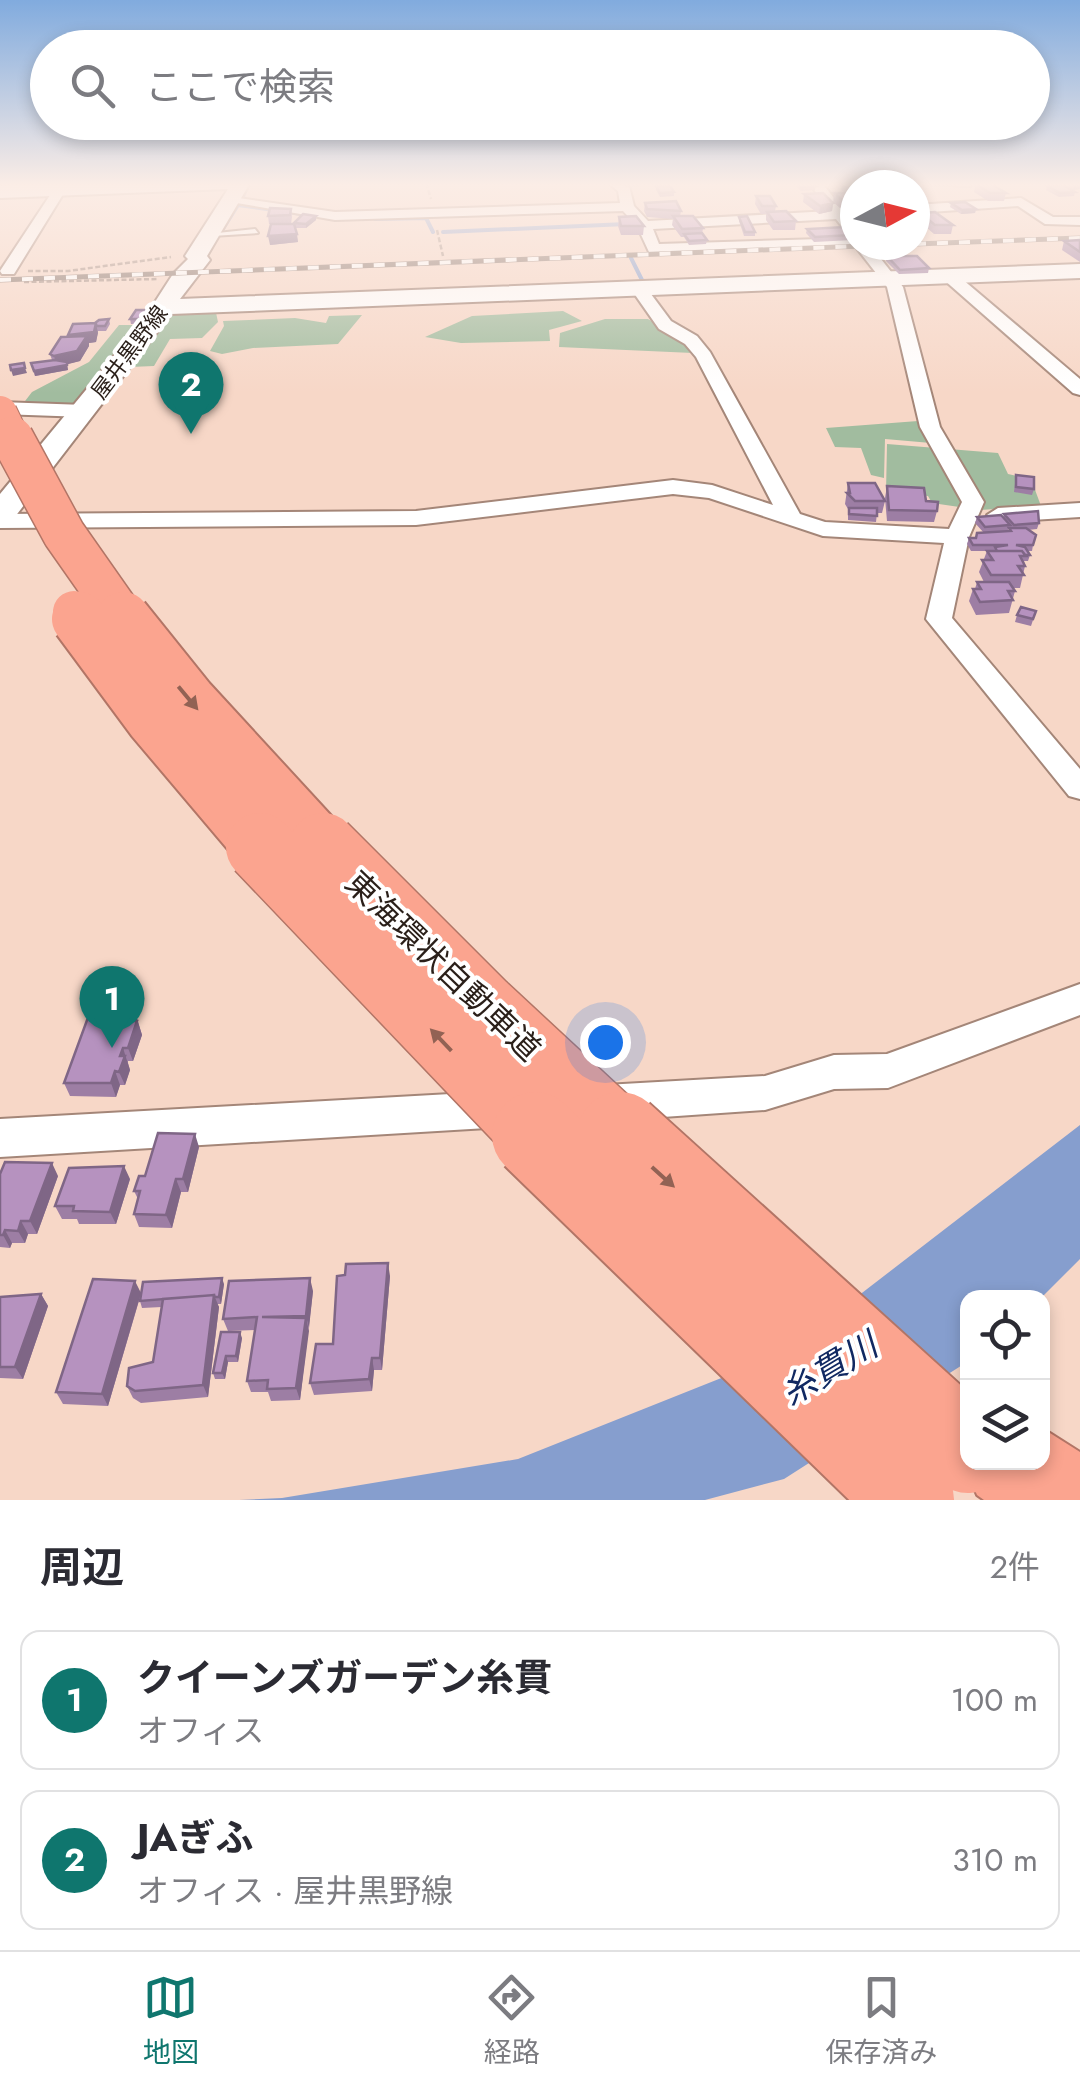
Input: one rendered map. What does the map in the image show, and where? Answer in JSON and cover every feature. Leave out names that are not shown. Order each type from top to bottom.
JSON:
[{"type":"highway","name":"東海環状自動車道","points":[[0,411],[31,478],[80,558],[152,655],[255,776],[412,940],[623,1140],[949,1428]]},
{"type":"highway","name":"東海環状自動車道","points":[[0,493],[39,560],[135,698],[228,814],[505,1106],[911,1500]]},
{"type":"highway","points":[[713,1312],[867,1500]]},
{"type":"highway","points":[[990,1470],[1022,1500]]},
{"type":"highway","points":[[1022,1470],[1068,1500]]},
{"type":"street","points":[[8,271],[19,253]]},
{"type":"street","name":"屋井黒野線","points":[[0,518],[202,253]]},
{"type":"street","points":[[874,260],[892,280],[930,427],[974,502],[961,526],[940,619],[1080,789]]},
{"type":"street","points":[[164,307],[1080,271]]},
{"type":"street","points":[[949,276],[1080,389]]},
{"type":"street","points":[[640,289],[665,326],[690,340],[704,356],[792,518]]},
{"type":"street","points":[[0,411],[85,411]]},
{"type":"street","points":[[0,518],[416,518],[673,487],[712,492],[823,528],[961,526],[1080,510]]},
{"type":"street","points":[[0,1138],[765,1093],[834,1072],[888,1071],[1080,998]]},
{"type":"path","points":[[8,271],[68,270],[166,253]]},
{"type":"path","points":[[22,282],[181,278]]},
{"type":"green space","points":[[215,308],[218,322],[202,338],[170,339],[154,366],[130,367],[170,314]]},
{"type":"green space","points":[[563,311],[582,321],[549,330],[550,341],[461,343],[425,337],[472,316]]},
{"type":"green space","points":[[362,315],[338,344],[253,348],[222,354],[210,351],[223,321],[295,318],[326,323],[329,316]]},
{"type":"green space","points":[[605,319],[648,319],[685,341],[693,353],[559,347],[560,333]]},
{"type":"green space","points":[[119,325],[140,325],[82,401],[68,407],[22,405],[32,392],[89,362]]},
{"type":"green space","points":[[918,421],[931,443],[885,439],[884,478],[871,475],[861,448],[835,447],[826,428]]},
{"type":"green space","points":[[887,444],[998,453],[1008,474],[1031,479],[1041,506],[980,510],[932,503],[928,496],[886,492]]},
{"type":"water","name":"糸貫川","points":[[1080,1125],[1080,1259],[1049,1290],[960,1290],[960,1366],[784,1479],[705,1500],[239,1500],[282,1498],[518,1459],[784,1353]]},
{"type":"building","points":[[891,260],[921,260],[929,268],[900,270]]},
{"type":"building","points":[[136,310],[147,310],[141,319],[130,319]]},
{"type":"building","points":[[109,319],[105,326],[95,323],[99,320]]},
{"type":"building","points":[[96,323],[94,332],[68,335],[73,324]]},
{"type":"building","points":[[87,336],[77,351],[50,354],[61,337]]},
{"type":"building","points":[[55,360],[67,365],[34,371],[31,363]]},
{"type":"building","points":[[24,363],[25,368],[11,370],[10,365]]},
{"type":"building","points":[[1016,475],[1034,477],[1034,489],[1016,487]]},
{"type":"building","points":[[848,483],[875,483],[885,501],[855,501],[847,493]]},
{"type":"building","points":[[887,486],[924,488],[926,501],[938,502],[937,511],[889,510]]},
{"type":"building","points":[[849,508],[877,508],[877,516],[849,514]]},
{"type":"building","points":[[1038,511],[1039,523],[1014,525],[1004,514]]},
{"type":"building","points":[[1001,515],[1010,525],[985,527],[977,517]]},
{"type":"building","points":[[1009,528],[1026,528],[1036,535],[1033,545],[1016,545],[1025,547],[1030,555],[1022,551],[997,551],[995,547],[1008,545],[973,545],[969,538],[976,538],[977,533],[1011,531]]},
{"type":"building","points":[[987,551],[1022,551],[1025,566],[1018,566],[1024,575],[991,575],[982,560],[993,560]]},
{"type":"building","points":[[977,582],[1009,582],[1015,591],[1008,591],[1013,600],[980,602],[973,589],[981,589]]},
{"type":"building","points":[[1021,607],[1036,611],[1033,619],[1017,615]]},
{"type":"building","points":[[90,1012],[135,1012],[132,1021],[137,1021],[128,1048],[123,1048],[120,1056],[125,1056],[111,1083],[64,1083]]},
{"type":"building","points":[[158,1133],[195,1134],[183,1179],[176,1179],[166,1215],[134,1214],[140,1191],[134,1191],[139,1176],[145,1176]]},
{"type":"building","points":[[5,1162],[52,1163],[30,1221],[21,1221],[18,1231],[5,1230],[0,1235],[0,1174]]},
{"type":"building","points":[[124,1166],[110,1212],[73,1211],[74,1206],[55,1206],[69,1168]]},
{"type":"building","points":[[388,1263],[380,1358],[372,1358],[369,1379],[310,1383],[316,1344],[333,1344],[337,1276],[345,1275],[346,1264]]},
{"type":"building","points":[[222,1278],[219,1297],[140,1301],[143,1282]]},
{"type":"building","points":[[310,1278],[306,1316],[262,1317],[306,1318],[296,1388],[267,1389],[268,1380],[247,1381],[257,1317],[223,1319],[229,1281]]},
{"type":"building","points":[[93,1279],[135,1281],[102,1394],[56,1392]]},
{"type":"building","points":[[41,1294],[15,1367],[0,1367],[0,1297]]},
{"type":"building","points":[[214,1295],[203,1385],[135,1391],[127,1386],[129,1368],[153,1362],[163,1299]]},
{"type":"building","points":[[221,1332],[240,1332],[236,1356],[226,1356],[222,1373],[213,1373]]},
{"type":"waterway","points":[[631,258],[644,284]]},
{"type":"railway","points":[[0,280],[684,253]]},
{"type":"place","name":"JAぎふ","points":[[191,434]]},
{"type":"place","name":"クイーンズガーデン糸貫","points":[[112,1048]]}]
